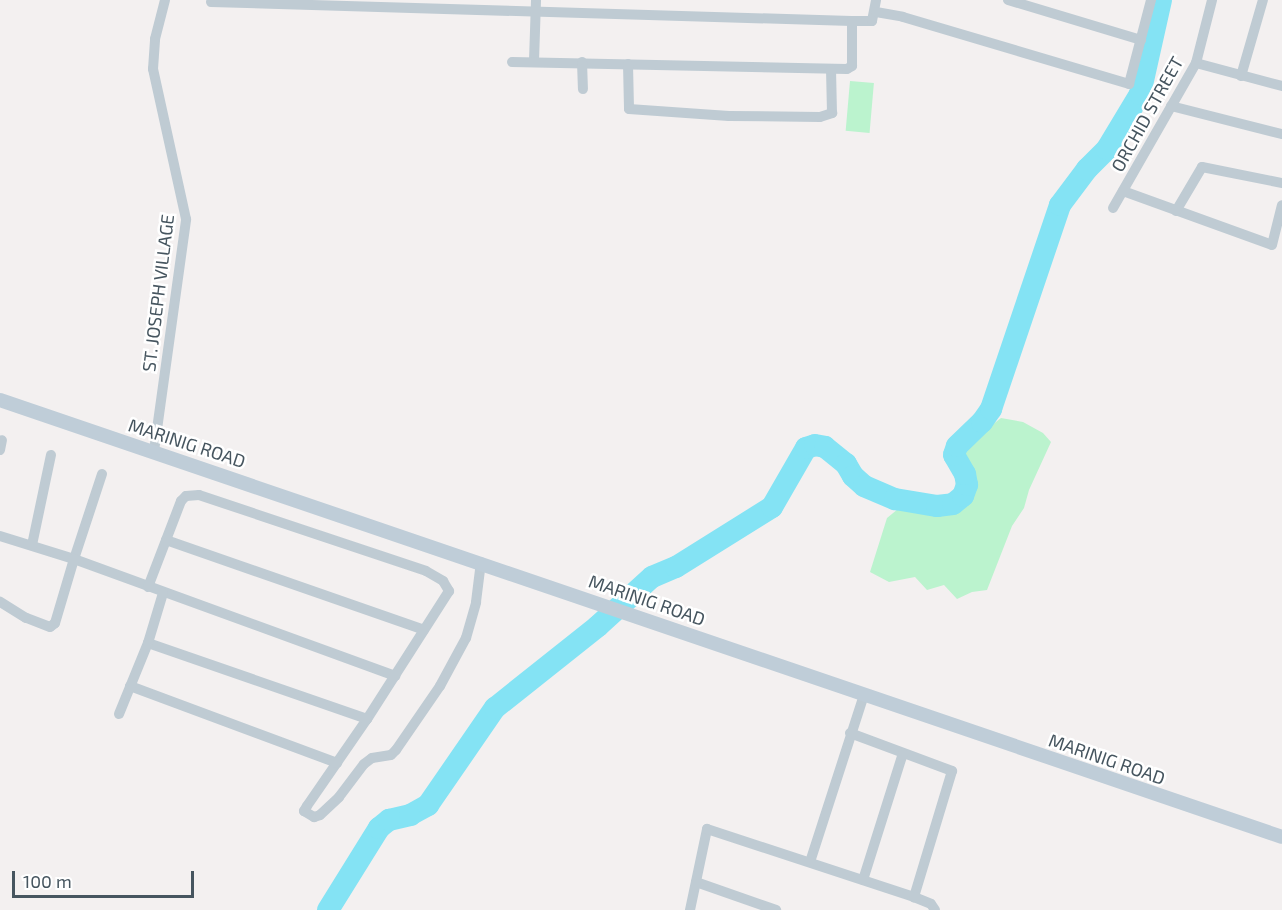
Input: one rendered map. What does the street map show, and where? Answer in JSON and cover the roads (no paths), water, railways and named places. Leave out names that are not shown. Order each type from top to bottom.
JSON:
[{"type":"street","name":"ST. JOSEPH VILLAGE","points":[[154,451],[186,219],[156,95],[153,69],[155,39],[165,0]]},
{"type":"street","points":[[211,2],[536,6],[872,21],[876,12],[876,0]]},
{"type":"street","points":[[1008,0],[1141,40]]},
{"type":"street","points":[[876,12],[903,17],[1129,84],[1151,0]]},
{"type":"street","name":"ORCHID STREET","points":[[1113,208],[1196,63],[1212,0]]},
{"type":"street","points":[[1241,76],[1263,0]]},
{"type":"street","points":[[534,61],[536,6]]},
{"type":"street","points":[[512,62],[831,69],[852,66],[852,21]]},
{"type":"street","points":[[582,62],[583,89]]},
{"type":"street","points":[[1196,63],[1282,86]]},
{"type":"street","points":[[628,64],[629,109],[729,116],[820,117],[832,113],[831,69]]},
{"type":"street","points":[[1171,106],[1282,134]]},
{"type":"street","points":[[1176,211],[1202,166],[1282,183]]},
{"type":"street","points":[[1123,191],[1272,245],[1282,205]]},
{"type":"street","name":"MARINIG ROAD","points":[[0,400],[481,562],[1282,837]]},
{"type":"street","points":[[32,545],[51,455]]},
{"type":"street","points":[[0,602],[26,618],[50,627],[56,623],[102,474]]},
{"type":"street","points":[[148,587],[181,501],[186,495],[199,495],[426,571],[443,581],[449,591],[367,719],[304,811],[308,815],[320,815],[339,797],[364,764],[372,759],[391,755],[428,704],[466,638],[476,602],[481,562]]},
{"type":"street","points":[[0,536],[74,559],[395,676]]},
{"type":"street","points":[[166,540],[424,630]]},
{"type":"street","points":[[119,714],[148,643],[163,593]]},
{"type":"street","points":[[148,643],[367,719]]},
{"type":"street","points":[[130,686],[337,763]]},
{"type":"street","points":[[810,862],[864,695]]},
{"type":"street","points":[[850,733],[952,771],[914,897]]},
{"type":"street","points":[[863,880],[903,753]]},
{"type":"street","points":[[690,910],[707,829],[914,897],[932,904],[935,910]]},
{"type":"street","points":[[696,882],[776,910]]},
{"type":"waterway","points":[[328,910],[379,828],[389,820],[410,815],[428,805],[495,708],[598,626],[652,577],[676,567],[772,507],[806,448],[815,445],[825,447],[846,464],[853,476],[864,486],[895,499],[937,506],[953,504],[963,496],[967,485],[965,474],[954,455],[957,446],[982,422],[991,409],[1060,205],[1087,169],[1107,149],[1140,94],[1161,0]]}]
